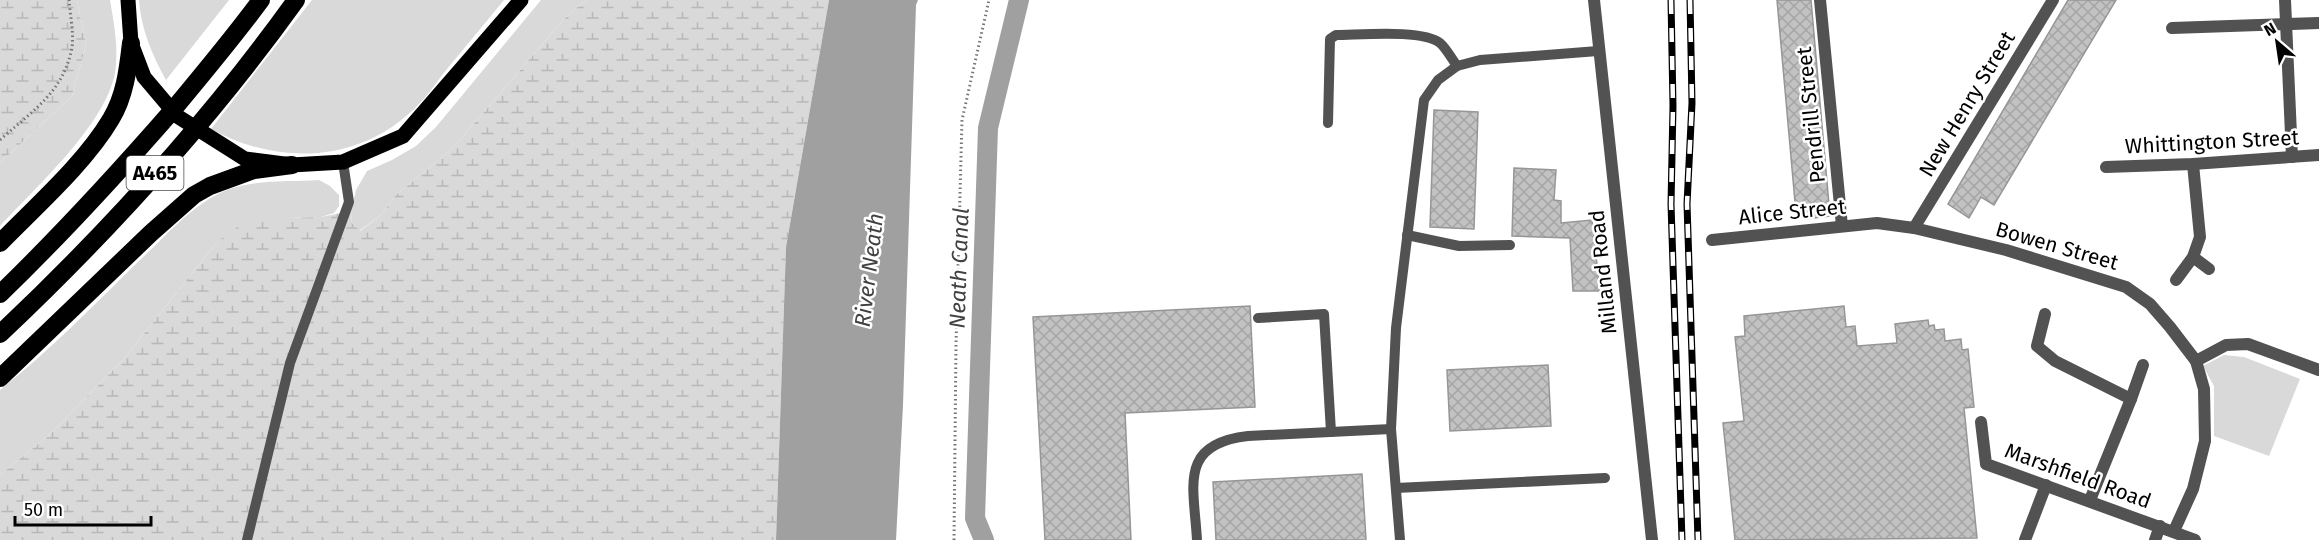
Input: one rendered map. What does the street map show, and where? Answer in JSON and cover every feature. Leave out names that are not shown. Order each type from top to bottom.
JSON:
[{"type":"highway","name":"A465","points":[[0,294],[86,207],[148,138],[261,0]]},
{"type":"highway","name":"A465","points":[[0,334],[94,241],[172,154],[272,33],[296,0]]},
{"type":"highway","points":[[0,243],[73,166],[112,118],[127,75],[131,43]]},
{"type":"highway","name":"A465","points":[[0,378],[150,233],[194,195],[210,186],[255,170],[292,165]]},
{"type":"main road","points":[[128,0],[131,43],[144,77],[177,116],[245,159],[292,165],[343,162],[403,136],[521,0]]},
{"type":"street","name":"Milland Road","points":[[1594,0],[1652,540]]},
{"type":"street","name":"Pendrill Street","points":[[1820,0],[1842,226]]},
{"type":"street","name":"New Henry Street","points":[[1914,228],[2052,0]]},
{"type":"street","points":[[2285,0],[2292,157]]},
{"type":"street","points":[[2172,28],[2319,23]]},
{"type":"street","name":"Whittington Street","points":[[2106,167],[2193,164],[2319,155]]},
{"type":"street","points":[[2176,280],[2193,257],[2200,237],[2193,164]]},
{"type":"street","name":"Alice Street","points":[[1712,240],[1877,223]]},
{"type":"street","name":"Bowen Street","points":[[1877,223],[1914,228],[2006,250],[2126,286],[2150,304],[2196,361],[2204,389],[2205,441],[2193,489],[2174,531]]},
{"type":"street","points":[[2193,257],[2209,269]]},
{"type":"street","points":[[2045,314],[2037,346],[2055,361],[2131,399]]},
{"type":"street","points":[[2196,361],[2226,345],[2248,344],[2319,370]]},
{"type":"street","points":[[2090,500],[2143,365]]},
{"type":"street","name":"Marshfield Road","points":[[1981,422],[1986,464],[2195,540]]},
{"type":"street","points":[[2025,540],[2046,485]]},
{"type":"street","points":[[2155,540],[2160,526]]},
{"type":"lane","points":[[1328,123],[1330,39],[1336,35],[1409,34],[1428,37],[1440,43],[1457,66]]},
{"type":"lane","points":[[1400,540],[1391,429],[1397,318],[1424,100],[1438,80],[1457,66],[1480,60],[1598,51]]},
{"type":"lane","points":[[247,540],[290,363],[349,202],[343,162]]},
{"type":"lane","points":[[1407,235],[1460,246],[1510,245]]},
{"type":"lane","points":[[1258,318],[1324,314],[1331,432]]},
{"type":"lane","points":[[1197,540],[1194,469],[1205,450],[1226,438],[1391,429]]},
{"type":"lane","points":[[1396,488],[1605,478]]},
{"type":"path","points":[[0,140],[56,89],[65,72],[72,45],[69,0]]},
{"type":"path","points":[[954,540],[962,120],[990,0]]},
{"type":"green space","points":[[0,0],[77,0],[86,45],[72,96],[0,163]]},
{"type":"green space","points":[[77,0],[110,0],[116,55],[115,73],[109,93],[84,134],[50,174],[0,226],[0,163],[72,96],[86,45]]},
{"type":"green space","points":[[139,0],[229,0],[166,80],[148,42]]},
{"type":"green space","points":[[312,0],[504,0],[426,97],[392,127],[368,140],[342,149],[316,153],[289,153],[263,149],[236,141],[211,129]]},
{"type":"green space","points":[[541,0],[586,0],[565,18],[452,149],[396,195],[381,215],[359,231],[352,223],[351,211],[356,190],[367,171],[416,146],[436,127]]},
{"type":"green space","points":[[586,0],[829,0],[786,247],[776,540],[0,540],[0,475],[49,435],[123,360],[217,242],[239,226],[287,218],[321,217],[351,211],[352,223],[360,231],[381,215],[396,195],[452,149],[565,18]]},
{"type":"green space","points":[[319,180],[339,195],[339,206],[334,213],[321,217],[287,218],[217,242],[123,360],[49,435],[0,475],[0,390],[54,343],[178,224],[209,199],[243,185]]},
{"type":"green space","points":[[2224,355],[2244,357],[2300,379],[2269,456],[2214,436],[2214,386],[2203,366]]},
{"type":"water","name":"River Neath","points":[[829,0],[918,0],[896,540],[776,540],[786,247]]},
{"type":"building","points":[[1777,0],[1811,0],[1830,216],[1806,219],[1806,214],[1796,213]]},
{"type":"building","points":[[2068,0],[2116,0],[1994,205],[1981,197],[1969,218],[1948,204]]},
{"type":"building","points":[[1434,110],[1478,112],[1474,229],[1430,227]]},
{"type":"building","points":[[1514,168],[1556,170],[1554,200],[1561,201],[1561,223],[1592,220],[1600,291],[1573,291],[1570,238],[1512,236]]},
{"type":"building","points":[[1250,306],[1255,407],[1125,413],[1131,540],[1045,540],[1033,317]]},
{"type":"building","points":[[1844,306],[1846,327],[1855,326],[1857,346],[1897,343],[1895,324],[1928,320],[1929,326],[1934,325],[1935,330],[1944,329],[1945,341],[1961,339],[1962,350],[1968,349],[1974,407],[1964,408],[1977,538],[1735,540],[1723,423],[1744,421],[1735,337],[1745,336],[1744,316]]},
{"type":"building","points":[[1548,365],[1551,426],[1450,431],[1447,370]]},
{"type":"building","points":[[1362,474],[1366,540],[1216,540],[1213,482]]},
{"type":"waterway","name":"Neath Canal","points":[[984,540],[975,518],[988,128],[1019,0]]},
{"type":"railway","points":[[1671,0],[1673,106],[1671,204],[1682,540]]},
{"type":"railway","points":[[1690,0],[1692,103],[1687,204],[1698,540]]}]
